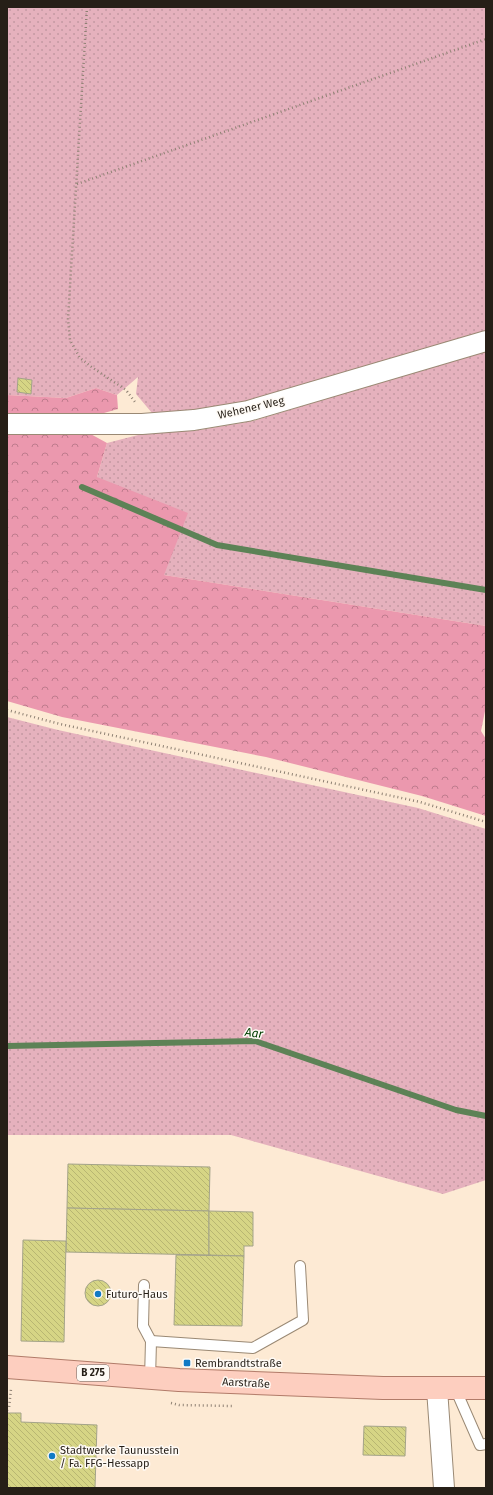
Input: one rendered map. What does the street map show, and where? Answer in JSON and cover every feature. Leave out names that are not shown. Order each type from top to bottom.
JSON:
[{"type":"main road","name":"Aarstraße","points":[[7,1366],[150,1379],[346,1387],[446,1389],[485,1387]]},
{"type":"street","name":"Wehener Weg","points":[[7,424],[142,424],[194,420],[248,411],[486,341]]},
{"type":"street","points":[[444,1488],[446,1389]]},
{"type":"lane","points":[[151,1341],[253,1348],[302,1320],[300,1266]]},
{"type":"lane","points":[[144,1285],[143,1326],[151,1341],[150,1379]]},
{"type":"lane","points":[[446,1389],[480,1444],[486,1444]]},
{"type":"path","points":[[87,7],[68,319],[70,340],[80,358],[126,390],[135,402],[142,424]]},
{"type":"path","points":[[77,184],[486,39]]},
{"type":"path","points":[[7,710],[75,727],[420,802],[486,822]]},
{"type":"path","points":[[7,1410],[9,1408],[11,1390]]},
{"type":"shaded area","points":[[7,7],[486,7],[486,331],[246,403],[193,413],[152,413],[136,394],[138,377],[117,395],[96,388],[66,398],[7,395]]},
{"type":"shaded area","points":[[486,350],[486,626],[164,575],[97,477],[107,443],[142,434],[199,430],[253,421]]},
{"type":"shaded area","points":[[7,717],[58,730],[418,808],[486,829],[486,1180],[443,1194],[231,1135],[7,1135]]},
{"type":"green space","points":[[96,388],[117,395],[118,409],[97,415],[7,414],[7,395],[66,398]]},
{"type":"green space","points":[[7,432],[87,432],[107,443],[97,477],[188,513],[164,575],[486,626],[486,706],[481,731],[486,739],[486,816],[422,796],[266,757],[62,717],[7,701]]},
{"type":"building","points":[[18,378],[32,380],[31,394],[17,392]]},
{"type":"building","points":[[68,1164],[210,1167],[209,1211],[67,1208]]},
{"type":"building","points":[[67,1208],[209,1211],[209,1255],[66,1252]]},
{"type":"building","points":[[209,1211],[253,1212],[253,1246],[244,1246],[244,1256],[209,1255]]},
{"type":"building","points":[[23,1240],[66,1241],[64,1342],[21,1341]]},
{"type":"building","points":[[176,1255],[244,1256],[242,1326],[174,1325]]},
{"type":"building","name":"Futuro-Haus","points":[[98,1280],[107,1284],[111,1293],[107,1302],[98,1306],[89,1302],[85,1293],[89,1284]]},
{"type":"building","name":"Stadtwerke Taunusstein / Fa. FFG-Hessapp","points":[[7,1413],[21,1413],[21,1422],[97,1425],[95,1488],[7,1488]]},
{"type":"building","points":[[364,1426],[406,1427],[405,1456],[363,1455]]},
{"type":"waterway","points":[[82,487],[217,545],[486,590]]},
{"type":"waterway","name":"Aar","points":[[7,1046],[255,1041],[456,1110],[486,1116]]},
{"type":"place","name":"Futuro-Haus","points":[[98,1294]]},
{"type":"place","name":"Rembrandtstraße","points":[[187,1363]]},
{"type":"place","name":"Stadtwerke Taunusstein / Fa. FFG-Hessapp","points":[[52,1456]]}]
